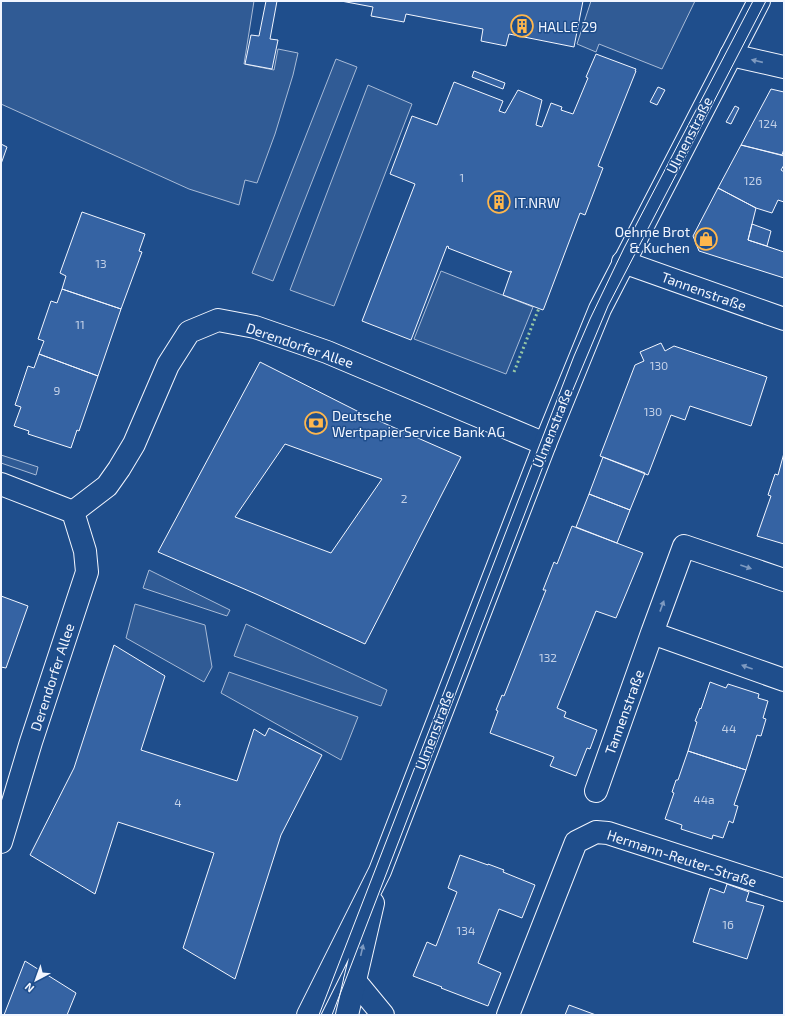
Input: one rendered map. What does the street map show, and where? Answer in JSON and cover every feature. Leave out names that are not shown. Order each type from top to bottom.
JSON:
[{"type":"street","name":"Ulmenstraße","points":[[308,1015],[380,871],[545,444],[600,309],[759,1]]},
{"type":"street","points":[[731,55],[784,67]]},
{"type":"street","name":"Tannenstraße","points":[[623,262],[784,320]]},
{"type":"street","name":"Derendorfer Allee","points":[[1,842],[33,735],[87,572],[85,551],[72,512],[107,486],[119,469],[134,444],[168,365],[189,332],[218,320],[254,327],[327,352],[545,444]]},
{"type":"street","points":[[1,484],[72,512]]},
{"type":"street","name":"Tannenstraße","points":[[596,791],[684,546],[784,580]]},
{"type":"street","points":[[652,633],[784,680]]},
{"type":"street","name":"Hermann-Reuter-Straße","points":[[508,1015],[576,842],[596,832],[615,836],[784,890]]},
{"type":"street","name":"Ulmenstraße","points":[[347,1015],[380,871]]},
{"type":"street","points":[[356,981],[383,1015]]},
{"type":"shaded area","points":[[1,1],[254,1],[244,64],[274,70],[278,49],[298,53],[275,134],[257,183],[245,180],[239,205],[189,189],[1,104]]},
{"type":"shaded area","points":[[591,1],[695,1],[662,69],[599,44],[596,52],[577,44]]},
{"type":"shaded area","points":[[336,59],[357,67],[273,281],[252,273]]},
{"type":"shaded area","points":[[368,85],[412,104],[334,306],[290,290]]},
{"type":"shaded area","points":[[441,271],[533,307],[506,374],[414,339]]},
{"type":"shaded area","points":[[1,455],[38,467],[36,475],[1,463]]},
{"type":"shaded area","points":[[149,570],[230,610],[227,616],[143,588]]},
{"type":"shaded area","points":[[135,604],[205,625],[212,667],[204,682],[126,638]]},
{"type":"shaded area","points":[[246,624],[387,690],[381,706],[234,656]]},
{"type":"shaded area","points":[[229,672],[358,717],[341,760],[221,693]]},
{"type":"building","points":[[266,1],[277,1],[270,39],[278,40],[272,69],[245,64],[251,35],[259,36]]},
{"type":"building","name":"HALLE 29","points":[[341,1],[583,1],[574,47],[509,34],[506,46],[481,41],[483,29],[406,14],[404,22],[371,16],[373,7]]},
{"type":"building","name":"IT.NRW","points":[[596,54],[636,69],[636,71],[598,166],[603,168],[585,215],[580,213],[543,310],[503,295],[512,272],[448,248],[449,247],[447,246],[411,340],[362,321],[415,184],[390,174],[412,116],[437,125],[454,82],[503,101],[499,111],[505,113],[518,90],[542,100],[536,125],[542,127],[551,103],[562,107],[561,110],[573,114]]},
{"type":"building","points":[[474,71],[505,83],[503,89],[472,77]]},
{"type":"building","points":[[658,87],[665,90],[657,105],[650,102]]},
{"type":"building","points":[[771,89],[784,92],[784,149],[782,155],[741,145]]},
{"type":"building","points":[[735,106],[739,108],[731,124],[726,122]]},
{"type":"building","points":[[1,144],[7,147],[1,164]]},
{"type":"building","points":[[741,145],[784,156],[784,165],[781,170],[784,172],[784,202],[778,200],[772,213],[756,208],[718,188]]},
{"type":"building","points":[[718,188],[756,208],[748,240],[784,252],[784,278],[699,251],[693,236]]},
{"type":"building","points":[[82,212],[145,234],[139,251],[142,252],[121,309],[62,289],[66,276],[60,273]]},
{"type":"building","points":[[752,224],[771,231],[767,246],[748,240]]},
{"type":"building","points":[[62,289],[121,309],[98,376],[39,354],[44,341],[38,339],[51,301],[57,303]]},
{"type":"building","points":[[661,343],[665,351],[674,346],[767,377],[751,426],[690,406],[685,420],[671,415],[648,475],[600,456],[635,365],[644,361],[640,352]]},
{"type":"building","points":[[39,354],[98,376],[79,431],[77,430],[71,448],[28,434],[29,431],[14,426],[21,407],[15,405],[28,366],[34,368]]},
{"type":"building","points":[[260,362],[361,413],[461,457],[365,644],[256,594],[158,552]],"holes":[[[285,444],[382,479],[331,553],[235,517]]]},
{"type":"building","points":[[784,453],[784,544],[757,536],[771,496],[768,495],[775,474],[778,475]]},
{"type":"building","points":[[603,457],[645,473],[630,510],[589,494]]},
{"type":"building","points":[[589,494],[630,510],[617,543],[576,527]]},
{"type":"building","points":[[572,526],[643,553],[616,618],[596,611],[557,708],[566,712],[564,717],[597,730],[590,749],[587,748],[576,776],[550,766],[554,757],[490,733],[498,711],[496,710],[502,695],[504,696],[546,590],[543,590],[554,562],[557,564]]},
{"type":"building","points":[[1,596],[28,606],[6,668],[1,667]]},
{"type":"building","points":[[114,645],[165,676],[141,750],[237,781],[254,729],[265,736],[269,728],[322,755],[281,835],[235,979],[183,948],[214,853],[118,822],[95,894],[30,855],[74,768]]},
{"type":"building","points":[[710,682],[726,688],[728,684],[759,694],[758,698],[768,701],[763,718],[766,719],[761,736],[757,735],[746,770],[688,751],[697,722],[695,721],[700,708],[701,709]]},
{"type":"building","points":[[688,751],[746,770],[734,805],[738,806],[733,823],[729,821],[723,838],[713,835],[712,839],[681,829],[682,825],[665,819],[674,793],[672,792],[676,780],[678,780]]},
{"type":"building","points":[[460,855],[504,870],[503,872],[535,885],[522,918],[499,909],[478,963],[501,973],[488,1006],[413,976],[427,942],[436,946],[457,892],[448,888]]},
{"type":"building","points":[[727,884],[749,892],[746,901],[764,906],[747,959],[693,942],[710,888],[724,893]]},
{"type":"building","points":[[25,961],[76,993],[67,1015],[4,1015]]},
{"type":"building","points":[[569,1005],[596,1015],[565,1015]]},
{"type":"tram line","points":[[319,1015],[574,356],[624,248],[753,1]]},
{"type":"tram line","points":[[332,1015],[567,404],[608,306],[766,1]]},
{"type":"hedge","points":[[514,372],[539,308]]},
{"type":"place","name":"HALLE 29","points":[[522,26]]},
{"type":"place","name":"IT.NRW","points":[[499,202]]},
{"type":"place","name":"Oehme Brot & Kuchen","points":[[706,239]]},
{"type":"place","name":"Deutsche WertpapierService Bank AG","points":[[316,423]]}]
